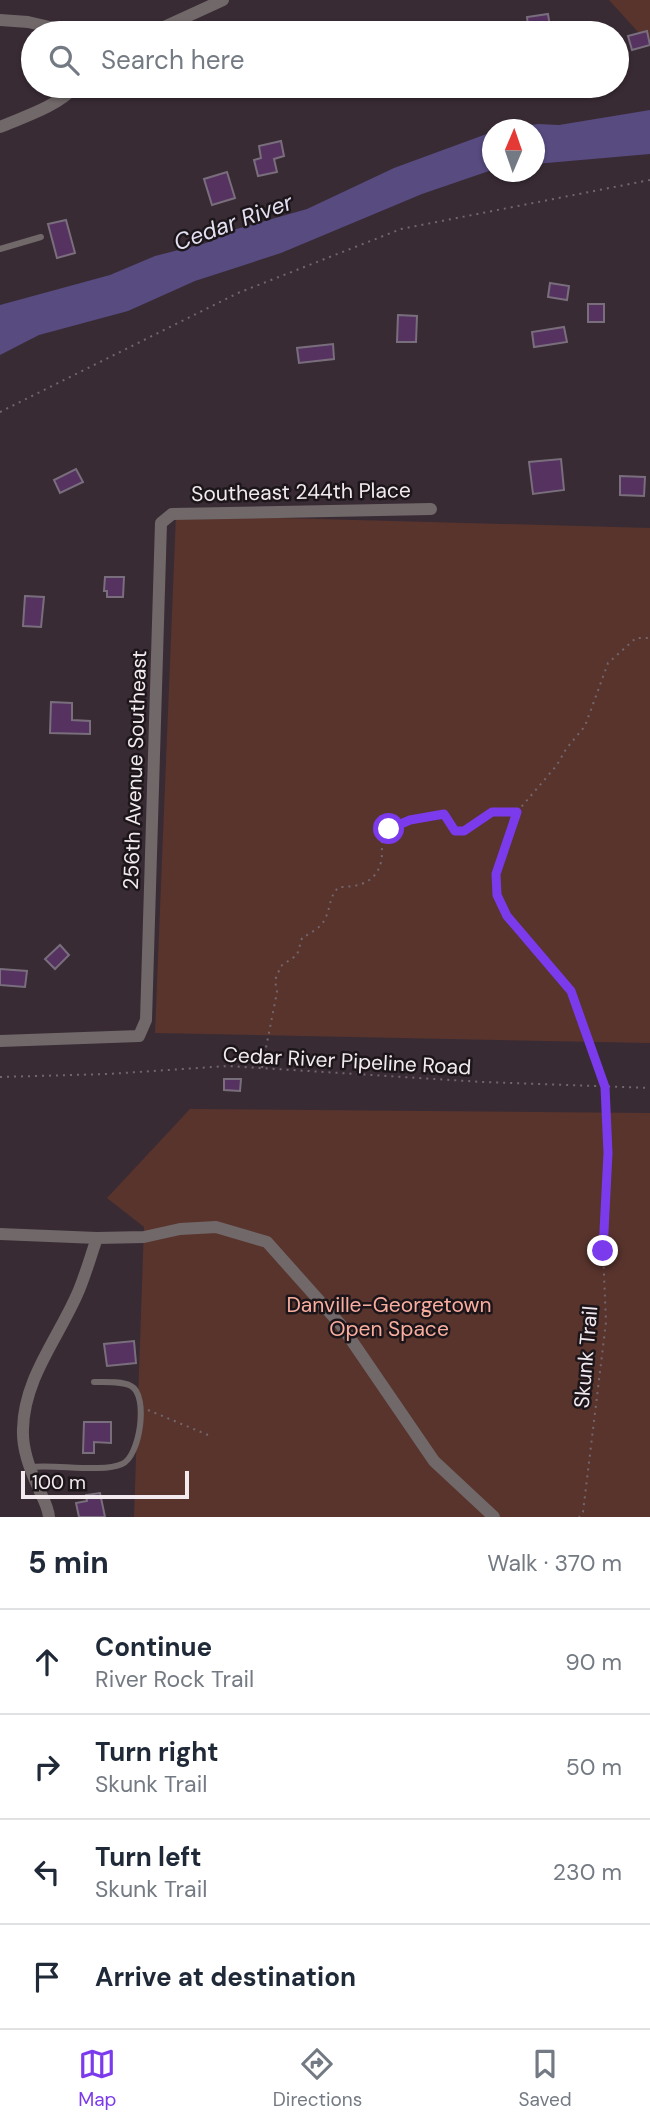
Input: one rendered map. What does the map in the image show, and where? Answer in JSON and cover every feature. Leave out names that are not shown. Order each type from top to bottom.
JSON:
[{"type":"street","points":[[177,21],[223,0]]},
{"type":"street","points":[[0,20],[21,22]]},
{"type":"street","points":[[0,127],[46,108],[62,98]]},
{"type":"street","name":"Southeast 244th Place","points":[[172,513],[431,509]]},
{"type":"street","name":"256th Avenue Southeast","points":[[0,1041],[139,1036],[143,1031],[146,1020],[161,523],[172,513]]},
{"type":"street","points":[[0,1234],[144,1237],[216,1227],[267,1242],[341,1325],[435,1461],[494,1517]]},
{"type":"street","points":[[49,1517],[30,1467],[22,1431],[26,1405],[34,1376],[79,1290],[97,1238]]},
{"type":"lane","points":[[0,249],[41,237]]},
{"type":"lane","points":[[30,1467],[110,1467],[124,1464],[131,1457],[136,1445],[140,1408],[138,1392],[131,1386],[94,1382]]},
{"type":"path","points":[[0,412],[238,293],[401,229],[650,180]]},
{"type":"path","points":[[262,1068],[277,992],[275,980],[281,966],[297,955],[302,937],[317,929],[325,919],[329,902],[339,887],[355,887],[373,877],[381,861],[381,840],[389,829],[410,820],[444,814],[455,831],[464,831],[492,812],[517,812],[557,765],[585,726],[608,663],[636,638],[650,638]]},
{"type":"path","name":"Skunk Trail","points":[[517,812],[496,874],[497,895],[507,916],[571,991],[605,1087],[608,1153],[603,1251],[606,1322],[583,1512],[579,1517]]},
{"type":"path","name":"Cedar River Pipeline Road","points":[[0,1077],[108,1074],[228,1066],[483,1082],[650,1088]]},
{"type":"path","points":[[140,1408],[155,1411],[208,1435]]},
{"type":"green space","points":[[609,0],[650,0],[650,45],[629,21]]},
{"type":"green space","points":[[176,515],[650,528],[650,1043],[155,1033]]},
{"type":"green space","name":"Danville-Georgetown Open Space","points":[[190,1109],[650,1113],[650,1517],[134,1517],[144,1227],[107,1198]]},
{"type":"shaded area","points":[[650,110],[650,154],[545,163],[545,124],[559,125]]},
{"type":"shaded area","points":[[482,136],[482,173],[422,194],[281,253],[195,281],[128,311],[39,335],[0,355],[0,305],[110,275],[155,256],[206,243],[233,230],[307,209],[394,168]]},
{"type":"building","points":[[548,14],[549,21],[528,21],[527,17]]},
{"type":"building","points":[[647,31],[650,45],[632,50],[629,36]]},
{"type":"building","points":[[281,141],[284,156],[274,159],[277,172],[258,176],[254,160],[261,158],[259,146]]},
{"type":"building","points":[[227,172],[235,198],[212,205],[204,179]]},
{"type":"building","points":[[66,220],[75,253],[57,258],[48,224]]},
{"type":"building","points":[[550,283],[569,286],[567,300],[548,297]]},
{"type":"building","points":[[588,304],[604,304],[604,322],[588,322]]},
{"type":"building","points":[[398,315],[417,316],[416,342],[397,342]]},
{"type":"building","points":[[564,327],[567,342],[534,347],[532,332]]},
{"type":"building","points":[[333,344],[334,359],[299,363],[297,348]]},
{"type":"building","points":[[561,459],[564,490],[533,494],[529,462]]},
{"type":"building","points":[[76,469],[83,482],[60,493],[54,480]]},
{"type":"building","points":[[620,476],[645,477],[644,496],[620,495]]},
{"type":"building","points":[[105,577],[124,577],[123,597],[107,597],[107,591],[104,591]]},
{"type":"building","points":[[25,596],[44,597],[41,627],[23,626]]},
{"type":"building","points":[[51,702],[72,703],[72,720],[90,721],[90,734],[50,733]]},
{"type":"building","points":[[60,945],[69,955],[55,969],[45,959]]},
{"type":"building","points":[[0,969],[27,971],[25,987],[0,985]]},
{"type":"building","points":[[224,1079],[241,1079],[240,1091],[224,1090]]},
{"type":"building","points":[[134,1341],[136,1363],[107,1366],[104,1344]]},
{"type":"building","points":[[84,1422],[111,1422],[111,1443],[94,1442],[94,1453],[83,1453]]},
{"type":"building","points":[[100,1493],[105,1517],[79,1517],[76,1503],[87,1501],[86,1495]]},
{"type":"route","points":[[389,829],[410,820],[444,814],[455,831],[464,831],[492,812],[517,812],[496,874],[497,895],[507,916],[571,991],[605,1087],[608,1153],[603,1251]]},
{"type":"water label","name":"Cedar River","points":[[233,222]]}]
